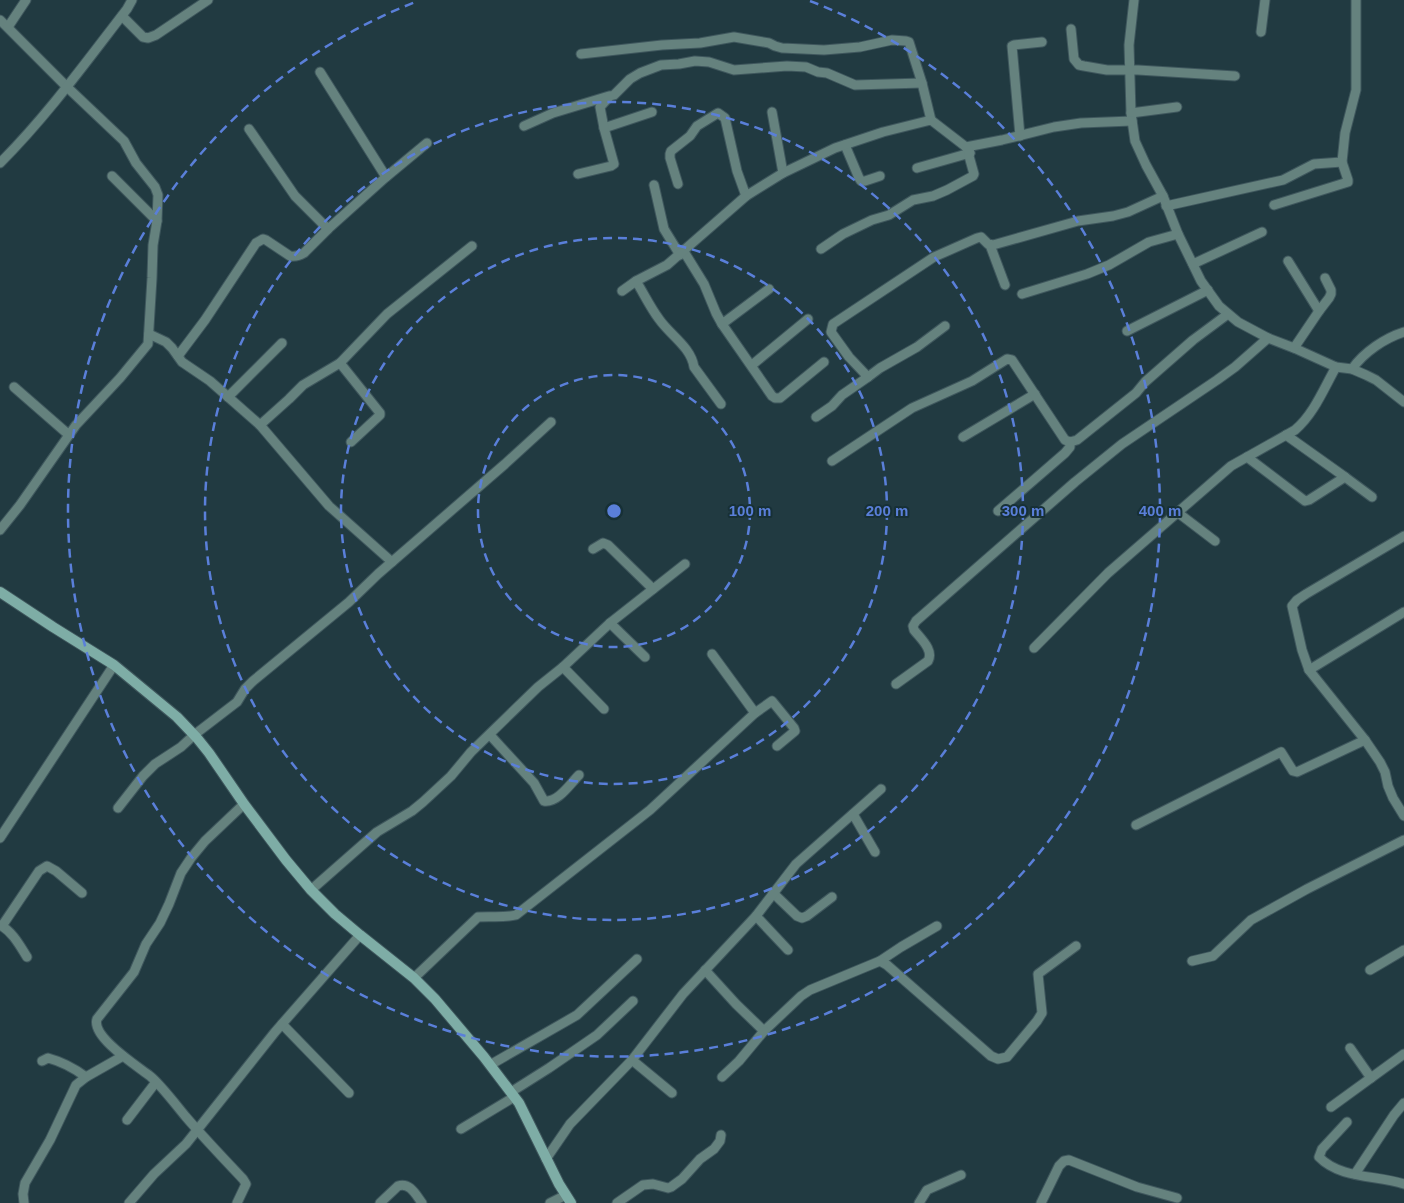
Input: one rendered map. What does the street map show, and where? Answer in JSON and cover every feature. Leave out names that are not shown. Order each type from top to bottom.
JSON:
[{"type":"street","points":[[8,28],[26,0]]},
{"type":"street","points":[[0,163],[26,137],[67,87],[122,16],[132,0]]},
{"type":"street","points":[[122,16],[143,37],[148,38],[156,36],[208,0]]},
{"type":"street","points":[[1134,0],[1129,45],[1129,70],[1131,117],[1136,141],[1201,281],[1219,306],[1238,322],[1268,338],[1336,366],[1352,369],[1376,380],[1404,402]]},
{"type":"street","points":[[1261,32],[1265,0]]},
{"type":"street","points":[[1274,205],[1348,180],[1342,162],[1345,133],[1356,90],[1356,0]]},
{"type":"street","points":[[0,20],[67,87],[124,140],[136,162],[155,187],[158,195],[153,245],[148,344],[76,425],[20,505],[0,530]]},
{"type":"street","points":[[1071,29],[1074,60],[1079,65],[1095,69],[1235,76]]},
{"type":"street","points":[[581,54],[662,45],[700,44],[734,37],[769,43],[775,46],[824,50],[860,47],[892,40],[909,42],[931,120],[968,150],[974,174],[970,179],[933,196],[913,200],[889,215],[872,220],[843,234],[821,249]]},
{"type":"street","points":[[1020,136],[1012,46],[1042,42]]},
{"type":"street","points":[[524,126],[554,113],[614,96],[630,79],[661,65],[695,61],[710,62],[734,70],[786,66],[806,67],[818,72],[828,73],[855,85],[922,83]]},
{"type":"street","points":[[320,72],[386,177]]},
{"type":"street","points":[[578,174],[614,164],[600,107],[610,96]]},
{"type":"street","points":[[917,168],[968,150],[1054,127],[1131,117],[1177,107]]},
{"type":"street","points":[[604,128],[652,112]]},
{"type":"street","points":[[772,112],[783,173]]},
{"type":"street","points":[[678,184],[670,154],[690,136],[697,126],[718,113],[725,118],[737,171],[746,196]]},
{"type":"street","points":[[622,291],[636,281],[667,265],[746,196],[783,173],[835,148],[883,132],[931,120]]},
{"type":"street","points":[[249,129],[296,196],[328,229]]},
{"type":"street","points":[[178,356],[205,320],[256,243],[263,239],[266,240],[290,256],[297,257],[304,253],[386,177],[427,143]]},
{"type":"street","points":[[845,145],[861,181],[880,176]]},
{"type":"street","points":[[1166,206],[1284,180],[1314,164],[1342,162]]},
{"type":"street","points":[[112,176],[156,221]]},
{"type":"street","points":[[654,185],[664,229],[704,284],[722,324],[772,396],[780,398],[824,362]]},
{"type":"street","points":[[990,245],[1078,221],[1120,214],[1163,196]]},
{"type":"street","points":[[1193,264],[1262,232]]},
{"type":"street","points":[[1022,294],[1087,274],[1109,265],[1149,242],[1178,234]]},
{"type":"street","points":[[868,377],[849,357],[831,332],[836,320],[926,262],[949,249],[981,237],[990,245],[1005,285]]},
{"type":"street","points":[[260,425],[303,385],[340,363],[387,314],[472,246]]},
{"type":"street","points":[[1288,261],[1319,311]]},
{"type":"street","points":[[1294,348],[1331,294],[1325,278]]},
{"type":"street","points":[[636,281],[659,319],[688,352],[693,360],[694,367],[720,404]]},
{"type":"street","points":[[722,324],[770,289]]},
{"type":"street","points":[[1127,331],[1208,290]]},
{"type":"street","points":[[832,461],[912,408],[972,381],[1007,359],[1012,360],[1065,440],[1070,442],[1077,440],[1132,397],[1145,382],[1181,350],[1228,314]]},
{"type":"street","points":[[752,365],[808,319]]},
{"type":"street","points":[[816,417],[832,406],[842,394],[880,368],[917,347],[945,326]]},
{"type":"street","points":[[1352,369],[1367,354],[1394,335],[1404,332]]},
{"type":"street","points":[[149,334],[166,342],[182,362],[210,381],[260,425],[330,506],[392,562]]},
{"type":"street","points":[[896,684],[928,661],[930,657],[930,651],[914,630],[916,621],[1075,482],[1122,444],[1235,367],[1268,338]]},
{"type":"street","points":[[228,397],[282,343]]},
{"type":"street","points":[[340,363],[380,413],[380,416],[351,442]]},
{"type":"street","points":[[1034,648],[1108,573],[1231,466],[1295,430],[1308,417],[1336,366]]},
{"type":"street","points":[[14,387],[69,435]]},
{"type":"street","points":[[963,436],[1035,394]]},
{"type":"street","points":[[118,808],[155,764],[181,747],[238,702],[245,689],[253,681],[349,602],[551,422]]},
{"type":"street","points":[[1286,435],[1372,497]]},
{"type":"street","points":[[998,511],[1065,453],[1070,447],[1070,442]]},
{"type":"street","points":[[1246,457],[1304,501],[1309,500],[1345,476]]},
{"type":"street","points":[[1177,512],[1215,541]]},
{"type":"street","points":[[1404,536],[1297,600],[1292,606],[1302,650],[1309,670],[1365,740],[1385,772],[1393,798],[1404,816]]},
{"type":"street","points":[[593,549],[603,544],[608,545],[653,589]]},
{"type":"street","points":[[311,890],[377,832],[412,811],[451,776],[471,752],[538,687],[563,667],[610,623],[685,564]]},
{"type":"street","points":[[0,592],[114,665],[178,717],[209,753],[244,804],[311,890],[335,914],[414,978],[434,999],[490,1064],[525,1115],[546,1159],[569,1199],[550,1203]]},
{"type":"street","points":[[1309,670],[1404,612]]},
{"type":"street","points":[[610,623],[645,657]]},
{"type":"street","points":[[712,654],[755,714]]},
{"type":"street","points":[[0,838],[114,665]]},
{"type":"street","points":[[563,667],[604,709]]},
{"type":"street","points":[[414,978],[478,917],[508,917],[516,915],[650,810],[755,714],[772,701],[795,731],[777,746]]},
{"type":"street","points":[[490,735],[534,783],[544,801],[550,802],[556,799],[579,775]]},
{"type":"street","points":[[1136,825],[1281,752],[1293,771],[1297,772],[1365,740]]},
{"type":"street","points":[[546,1159],[570,1124],[632,1060],[683,994],[756,916],[796,864],[881,789]]},
{"type":"street","points":[[237,1203],[246,1184],[156,1082],[123,1056],[106,1040],[96,1026],[97,1019],[134,972],[146,944],[160,923],[181,873],[191,858],[204,841],[244,804]]},
{"type":"street","points":[[853,814],[875,852]]},
{"type":"street","points":[[1192,961],[1214,956],[1251,920],[1404,840]]},
{"type":"street","points":[[27,957],[5,928],[1,926],[39,871],[47,866],[56,871],[82,893]]},
{"type":"street","points":[[773,893],[797,916],[802,918],[832,896]]},
{"type":"street","points":[[756,916],[788,950]]},
{"type":"street","points":[[722,1077],[739,1061],[764,1031],[801,996],[810,990],[880,961],[937,926]]},
{"type":"street","points":[[129,1203],[154,1174],[186,1144],[282,1024],[360,935]]},
{"type":"street","points":[[880,961],[887,965],[991,1056],[998,1059],[1007,1057],[1038,1021],[1042,1013],[1038,974],[1076,946]]},
{"type":"street","points":[[1370,970],[1404,950]]},
{"type":"street","points":[[490,1064],[577,1015],[638,959]]},
{"type":"street","points":[[705,970],[764,1031]]},
{"type":"street","points":[[461,1129],[596,1035],[633,1001]]},
{"type":"street","points":[[282,1024],[349,1092]]},
{"type":"street","points":[[1350,1048],[1372,1078]]},
{"type":"street","points":[[1331,1107],[1404,1054]]},
{"type":"street","points":[[24,1203],[25,1183],[50,1140],[76,1085],[86,1077],[123,1056]]},
{"type":"street","points":[[42,1061],[48,1058],[63,1063],[78,1070],[86,1077]]},
{"type":"street","points":[[632,1060],[672,1093]]},
{"type":"street","points":[[127,1120],[156,1082]]},
{"type":"street","points":[[1355,1174],[1404,1102]]},
{"type":"street","points":[[1347,1122],[1322,1149],[1319,1157],[1326,1165],[1355,1174],[1404,1184]]},
{"type":"street","points":[[616,1203],[642,1185],[653,1184],[671,1187],[682,1179],[700,1159],[717,1146],[721,1135]]},
{"type":"street","points":[[1041,1203],[1059,1166],[1064,1161],[1069,1160],[1137,1187],[1177,1198]]},
{"type":"street","points":[[920,1203],[927,1190],[961,1175]]},
{"type":"street","points":[[380,1203],[402,1184],[410,1188],[422,1203]]}]
